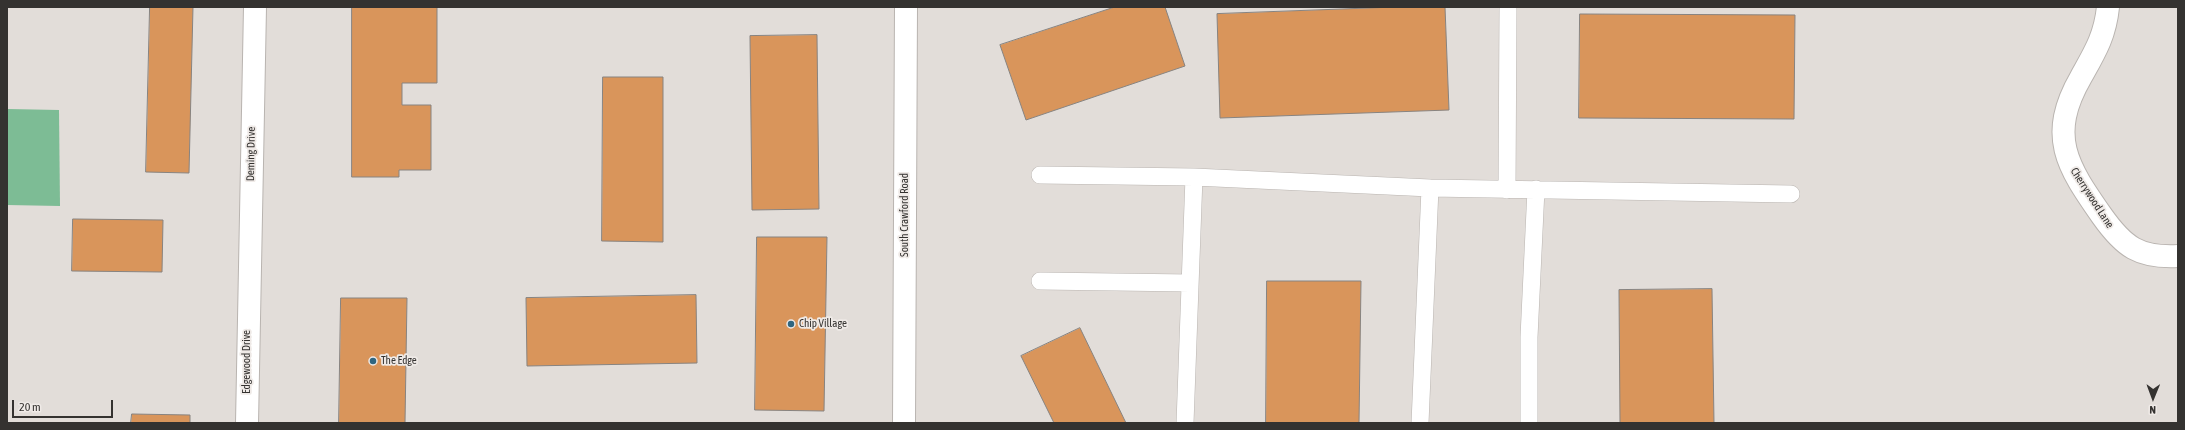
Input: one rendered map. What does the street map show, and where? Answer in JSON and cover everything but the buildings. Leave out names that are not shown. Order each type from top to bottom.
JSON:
[{"type":"street","name":"Deming Drive","points":[[248,301],[255,7]]},
{"type":"street","name":"South Crawford Road","points":[[904,423],[906,7]]},
{"type":"street","name":"Cherrywood Lane","points":[[2108,7],[2102,40],[2096,53],[2073,91],[2067,106],[2063,124],[2066,151],[2070,165],[2113,231],[2140,252],[2152,257],[2178,256]]},
{"type":"street","name":"Edgewood Drive","points":[[247,423],[248,301]]},
{"type":"lane","points":[[1507,190],[1508,9]]},
{"type":"lane","points":[[1040,175],[1194,177],[1507,190],[1791,194]]},
{"type":"lane","points":[[1185,423],[1194,177]]},
{"type":"lane","points":[[1420,423],[1430,188]]},
{"type":"lane","points":[[1529,423],[1529,337],[1536,190]]},
{"type":"lane","points":[[1040,281],[1190,283]]},
{"type":"green space","points":[[8,109],[59,110],[60,206],[7,205]]},
{"type":"place","name":"Chip Village","points":[[791,324]]},
{"type":"place","name":"The Edge","points":[[373,361]]}]
